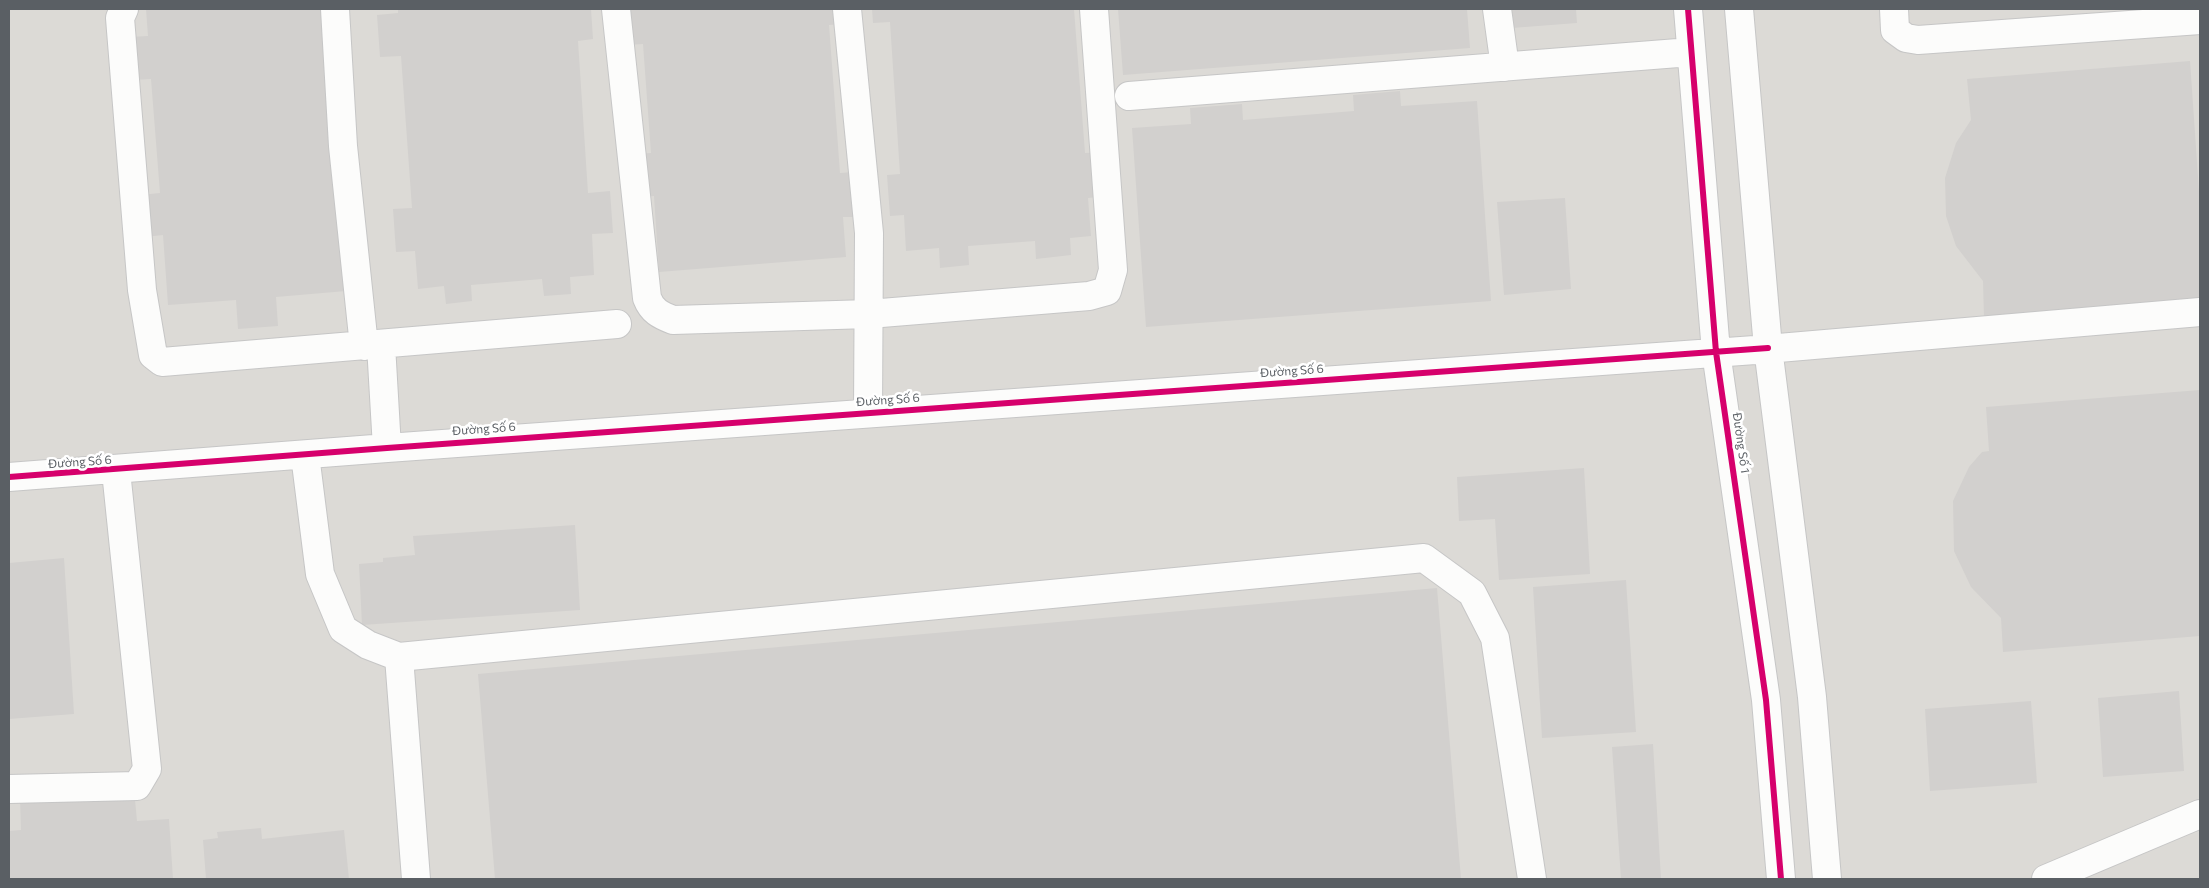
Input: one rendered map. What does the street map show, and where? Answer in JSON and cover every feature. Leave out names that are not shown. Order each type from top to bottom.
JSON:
[{"type":"street","points":[[124,9],[120,18],[142,290],[153,355],[162,362],[372,346],[617,324]]},
{"type":"street","points":[[335,9],[343,146],[387,448]]},
{"type":"street","points":[[616,9],[645,280],[650,306],[659,315],[673,320],[869,314],[1089,296],[1107,291],[1113,270],[1094,9]]},
{"type":"street","points":[[847,9],[869,233],[868,413]]},
{"type":"street","points":[[1497,9],[1505,67]]},
{"type":"street","name":"Đường Số 1","points":[[1688,9],[1716,352],[1766,700],[1781,879]]},
{"type":"street","points":[[1739,9],[1768,348],[1812,697],[1827,879]]},
{"type":"street","points":[[1894,9],[1895,30],[1906,38],[1918,40],[2057,19],[2200,20]]},
{"type":"street","points":[[1129,96],[1691,52]]},
{"type":"street","name":"Đường Số 6","points":[[9,477],[116,471],[387,448],[1716,352],[2200,312]]},
{"type":"street","points":[[306,455],[320,574],[343,629],[368,645],[399,658],[1424,558],[1472,593],[1495,638],[1532,879]]},
{"type":"street","points":[[9,790],[137,786],[147,768],[116,471]]},
{"type":"street","points":[[399,658],[416,879]]},
{"type":"street","points":[[2046,879],[2200,814]]},
{"type":"shaded area","points":[[9,9],[2200,9],[2200,879],[9,879]]},
{"type":"building","points":[[146,9],[326,9],[346,291],[276,297],[278,326],[238,329],[236,300],[168,305],[163,235],[144,237],[141,195],[160,193],[151,79],[133,80],[130,37],[148,36]]},
{"type":"building","points":[[398,9],[591,9],[593,39],[578,41],[588,193],[610,191],[613,233],[592,234],[594,275],[570,277],[571,294],[544,296],[542,279],[471,285],[472,301],[446,304],[444,286],[418,289],[415,251],[396,252],[393,209],[412,208],[401,56],[380,57],[377,15],[398,13]]},
{"type":"building","points":[[626,9],[840,9],[841,24],[829,25],[840,173],[853,172],[856,217],[843,217],[846,257],[659,272],[654,196],[642,197],[639,154],[651,153],[643,44],[628,45]]},
{"type":"building","points":[[872,9],[1074,9],[1085,153],[1103,152],[1106,196],[1088,198],[1091,236],[1070,238],[1071,255],[1036,259],[1035,241],[968,246],[969,265],[940,268],[939,248],[906,251],[904,215],[890,216],[887,175],[900,174],[890,22],[873,23]]},
{"type":"building","points":[[1118,9],[1467,9],[1470,48],[1123,75]]},
{"type":"building","points":[[1511,9],[1576,9],[1577,23],[1512,28]]},
{"type":"building","points":[[2190,61],[2200,206],[2200,300],[1984,318],[1983,281],[1956,246],[1946,216],[1945,178],[1956,143],[1971,120],[1967,79]]},
{"type":"building","points":[[1400,91],[1401,106],[1477,101],[1491,301],[1146,327],[1132,128],[1191,124],[1190,108],[1242,104],[1243,120],[1354,111],[1353,95]]},
{"type":"building","points":[[1565,198],[1571,289],[1504,295],[1497,202]]},
{"type":"building","points":[[2200,390],[2200,636],[2003,652],[2001,618],[1971,587],[1954,551],[1953,501],[1969,467],[1982,452],[1989,451],[1986,407]]},
{"type":"building","points":[[1584,468],[1590,574],[1499,580],[1495,519],[1459,521],[1457,477]]},
{"type":"building","points":[[575,525],[580,610],[362,625],[359,564],[383,562],[383,558],[415,555],[413,536]]},
{"type":"building","points":[[64,558],[74,714],[9,719],[9,563]]},
{"type":"building","points":[[1626,580],[1636,732],[1542,738],[1533,587]]},
{"type":"building","points":[[1437,588],[1461,879],[495,879],[478,674]]},
{"type":"building","points":[[2179,691],[2184,771],[2103,777],[2098,698]]},
{"type":"building","points":[[2031,701],[2037,783],[1930,791],[1925,709]]},
{"type":"building","points":[[1653,744],[1661,879],[1621,879],[1612,747]]},
{"type":"building","points":[[134,789],[137,821],[169,819],[173,879],[9,879],[9,831],[21,830],[20,798]]},
{"type":"building","points":[[261,828],[262,839],[344,830],[349,879],[206,879],[203,840],[218,838],[217,832]]},
{"type":"cycle path","points":[[1688,9],[1716,352],[1766,700],[1781,879]]},
{"type":"cycle path","points":[[9,477],[1768,348]]}]
